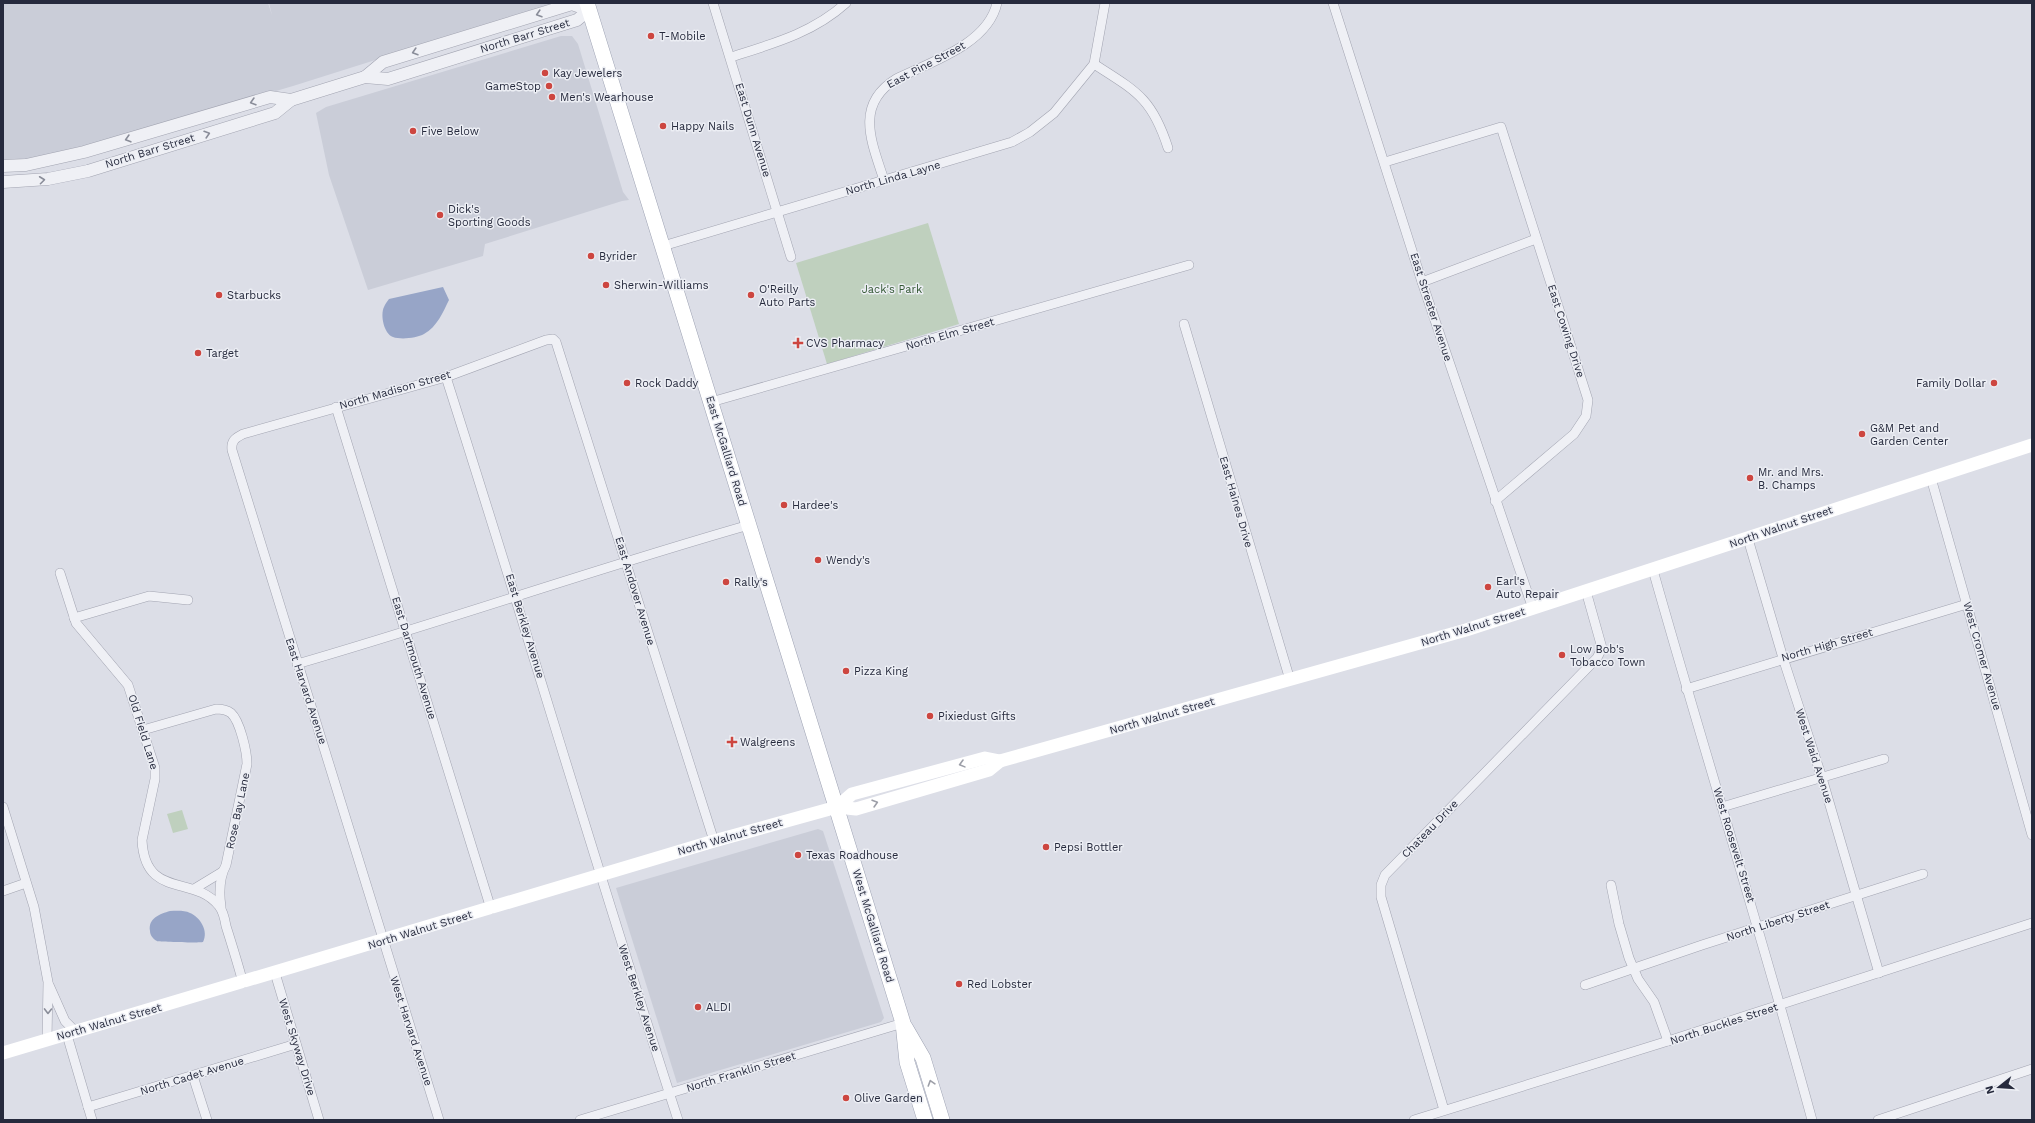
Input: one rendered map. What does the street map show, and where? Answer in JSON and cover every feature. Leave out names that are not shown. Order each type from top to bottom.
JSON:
[{"type":"main road","name":"East McGalliard Road","points":[[588,6],[837,807]]},
{"type":"main road","name":"North Walnut Street","points":[[3,1054],[714,841],[837,807],[852,794],[985,758],[1000,761],[1466,630],[2032,445]]},
{"type":"main road","name":"West McGalliard Road","points":[[837,807],[902,1023],[907,1062],[925,1120]]},
{"type":"main road","name":"West McGalliard Road","points":[[902,1023],[923,1058],[942,1120]]},
{"type":"street","name":"East Dunn Avenue","points":[[713,3],[791,257]]},
{"type":"street","points":[[730,57],[798,34],[815,25],[846,3]]},
{"type":"street","name":"East Pine Street","points":[[884,180],[869,131],[871,110],[878,95],[884,87],[896,79],[977,37],[992,19],[997,3]]},
{"type":"street","points":[[1105,3],[1094,64],[1132,88],[1149,106],[1160,125],[1168,148]]},
{"type":"street","name":"East Streeter Avenue","points":[[1334,3],[1422,282],[1495,501],[1533,609]]},
{"type":"street","name":"North Barr Street","points":[[365,77],[383,62],[572,4],[588,6]]},
{"type":"street","name":"North Barr Street","points":[[3,182],[48,179],[88,171],[275,113],[291,100],[365,77],[388,78],[577,20],[588,6]]},
{"type":"street","name":"North Linda Layne","points":[[663,246],[1012,142],[1030,132],[1054,113],[1094,64]]},
{"type":"street","name":"North Barr Street","points":[[3,166],[31,164],[84,152],[270,97],[291,100]]},
{"type":"street","name":"East Cowing Drive","points":[[1385,162],[1501,127],[1587,393],[1588,405],[1586,416],[1574,434],[1495,501]]},
{"type":"street","points":[[1422,282],[1536,239]]},
{"type":"street","name":"North Elm Street","points":[[711,402],[1189,265]]},
{"type":"street","name":"East Haines Drive","points":[[1184,324],[1290,680]]},
{"type":"street","name":"North Madison Street","points":[[233,442],[243,434],[446,377],[546,340],[553,339],[556,342]]},
{"type":"street","name":"East Andover Avenue","points":[[556,342],[714,841]]},
{"type":"street","name":"East Berkley Avenue","points":[[446,377],[517,598],[600,876]]},
{"type":"street","name":"East Dartmouth Avenue","points":[[336,407],[491,909]]},
{"type":"street","name":"East Harvard Avenue","points":[[233,442],[232,450],[382,941]]},
{"type":"street","name":"West Cromer Avenue","points":[[1931,478],[2032,835]]},
{"type":"street","points":[[297,664],[517,598],[626,562],[749,525]]},
{"type":"street","name":"West Waid Avenue","points":[[1748,539],[1783,658],[1822,778],[1879,973]]},
{"type":"street","name":"West Roosevelt Street","points":[[1653,570],[1686,689],[1758,928],[1812,1120]]},
{"type":"street","name":"Old Field Lane","points":[[60,573],[74,618],[80,629],[126,680],[143,730],[155,773],[142,840],[144,854],[151,870],[160,878],[184,888],[194,888],[213,899],[221,907]]},
{"type":"street","name":"Chateau Drive","points":[[1444,1110],[1381,897],[1381,885],[1385,875],[1597,658],[1602,648],[1586,591]]},
{"type":"street","points":[[74,618],[149,596],[188,600]]},
{"type":"street","name":"North High Street","points":[[1686,689],[1783,658],[1967,604]]},
{"type":"street","name":"Rose Bay Lane","points":[[143,730],[216,709],[229,711],[236,720],[246,750],[247,764],[226,865],[222,872],[220,893],[221,907]]},
{"type":"street","points":[[1722,807],[1884,760]]},
{"type":"street","points":[[3,807],[34,907],[48,982],[47,1041]]},
{"type":"street","points":[[194,888],[222,872]]},
{"type":"street","name":"North Liberty Street","points":[[1585,985],[1634,970],[1702,945],[1923,874]]},
{"type":"street","name":"West Berkley Avenue","points":[[600,876],[678,1120]]},
{"type":"street","points":[[3,891],[26,883]]},
{"type":"street","points":[[1611,885],[1619,924],[1634,970],[1654,1002],[1668,1041]]},
{"type":"street","points":[[221,907],[243,983]]},
{"type":"street","name":"North Buckles Street","points":[[1414,1120],[1780,1006],[2032,922]]},
{"type":"street","name":"West Harvard Avenue","points":[[382,941],[439,1120]]},
{"type":"street","name":"West Skyway Drive","points":[[275,973],[318,1120]]},
{"type":"street","points":[[48,982],[71,1033],[92,1120]]},
{"type":"street","name":"North Franklin Street","points":[[580,1120],[902,1023]]},
{"type":"street","name":"North Cadet Avenue","points":[[88,1107],[296,1044]]},
{"type":"street","points":[[1878,1120],[2032,1069]]},
{"type":"street","points":[[192,1076],[207,1120]]},
{"type":"shaded area","points":[[3,3],[268,3],[272,15],[269,3],[556,3],[293,86],[51,158],[3,162]]},
{"type":"shaded area","points":[[561,36],[572,36],[578,44],[623,192],[629,200],[485,244],[483,256],[368,290],[329,175],[316,113],[326,107]]},
{"type":"shaded area","points":[[818,829],[823,831],[884,1018],[881,1022],[677,1083],[616,888]]},
{"type":"green space","name":"Jack's Park","points":[[928,223],[959,324],[827,364],[796,263]]},
{"type":"green space","points":[[182,810],[188,829],[173,833],[167,814]]},
{"type":"water","points":[[443,287],[449,300],[439,319],[429,331],[417,337],[409,338],[396,338],[387,332],[382,315],[384,306],[389,299]]},
{"type":"water","points":[[170,911],[185,911],[194,915],[200,921],[204,929],[205,938],[203,942],[165,942],[154,939],[150,932],[151,923],[159,915]]},
{"type":"place","name":"T-Mobile","points":[[651,36]]},
{"type":"place","name":"Kay Jewelers","points":[[545,73]]},
{"type":"place","name":"GameStop","points":[[549,86]]},
{"type":"place","name":"Men's Wearhouse","points":[[552,97]]},
{"type":"place","name":"Happy Nails","points":[[663,126]]},
{"type":"place","name":"Five Below","points":[[413,131]]},
{"type":"place","name":"Dick's Sporting Goods","points":[[440,215]]},
{"type":"place","name":"Byrider","points":[[591,256]]},
{"type":"place","name":"Sherwin-Williams","points":[[606,285]]},
{"type":"place","name":"Starbucks","points":[[219,295]]},
{"type":"place","name":"O'Reilly Auto Parts","points":[[751,295]]},
{"type":"place","name":"CVS Pharmacy","points":[[798,343]]},
{"type":"place","name":"Target","points":[[198,353]]},
{"type":"place","name":"Rock Daddy","points":[[627,383]]},
{"type":"place","name":"Family Dollar","points":[[1994,383]]},
{"type":"place","name":"G&M Pet and Garden Center","points":[[1862,434]]},
{"type":"place","name":"Mr. and Mrs. B. Champs","points":[[1750,478]]},
{"type":"place","name":"Hardee's","points":[[784,505]]},
{"type":"place","name":"Wendy's","points":[[818,560]]},
{"type":"place","name":"Rally's","points":[[726,582]]},
{"type":"place","name":"Earl's Auto Repair","points":[[1488,587]]},
{"type":"place","name":"Low Bob's Tobacco Town","points":[[1562,655]]},
{"type":"place","name":"Pizza King","points":[[846,671]]},
{"type":"place","name":"Pixiedust Gifts","points":[[930,716]]},
{"type":"place","name":"Walgreens","points":[[732,742]]},
{"type":"place","name":"Pepsi Bottler","points":[[1046,847]]},
{"type":"place","name":"Texas Roadhouse","points":[[798,855]]},
{"type":"place","name":"Red Lobster","points":[[959,984]]},
{"type":"place","name":"ALDI","points":[[698,1007]]},
{"type":"place","name":"Olive Garden","points":[[846,1098]]}]
